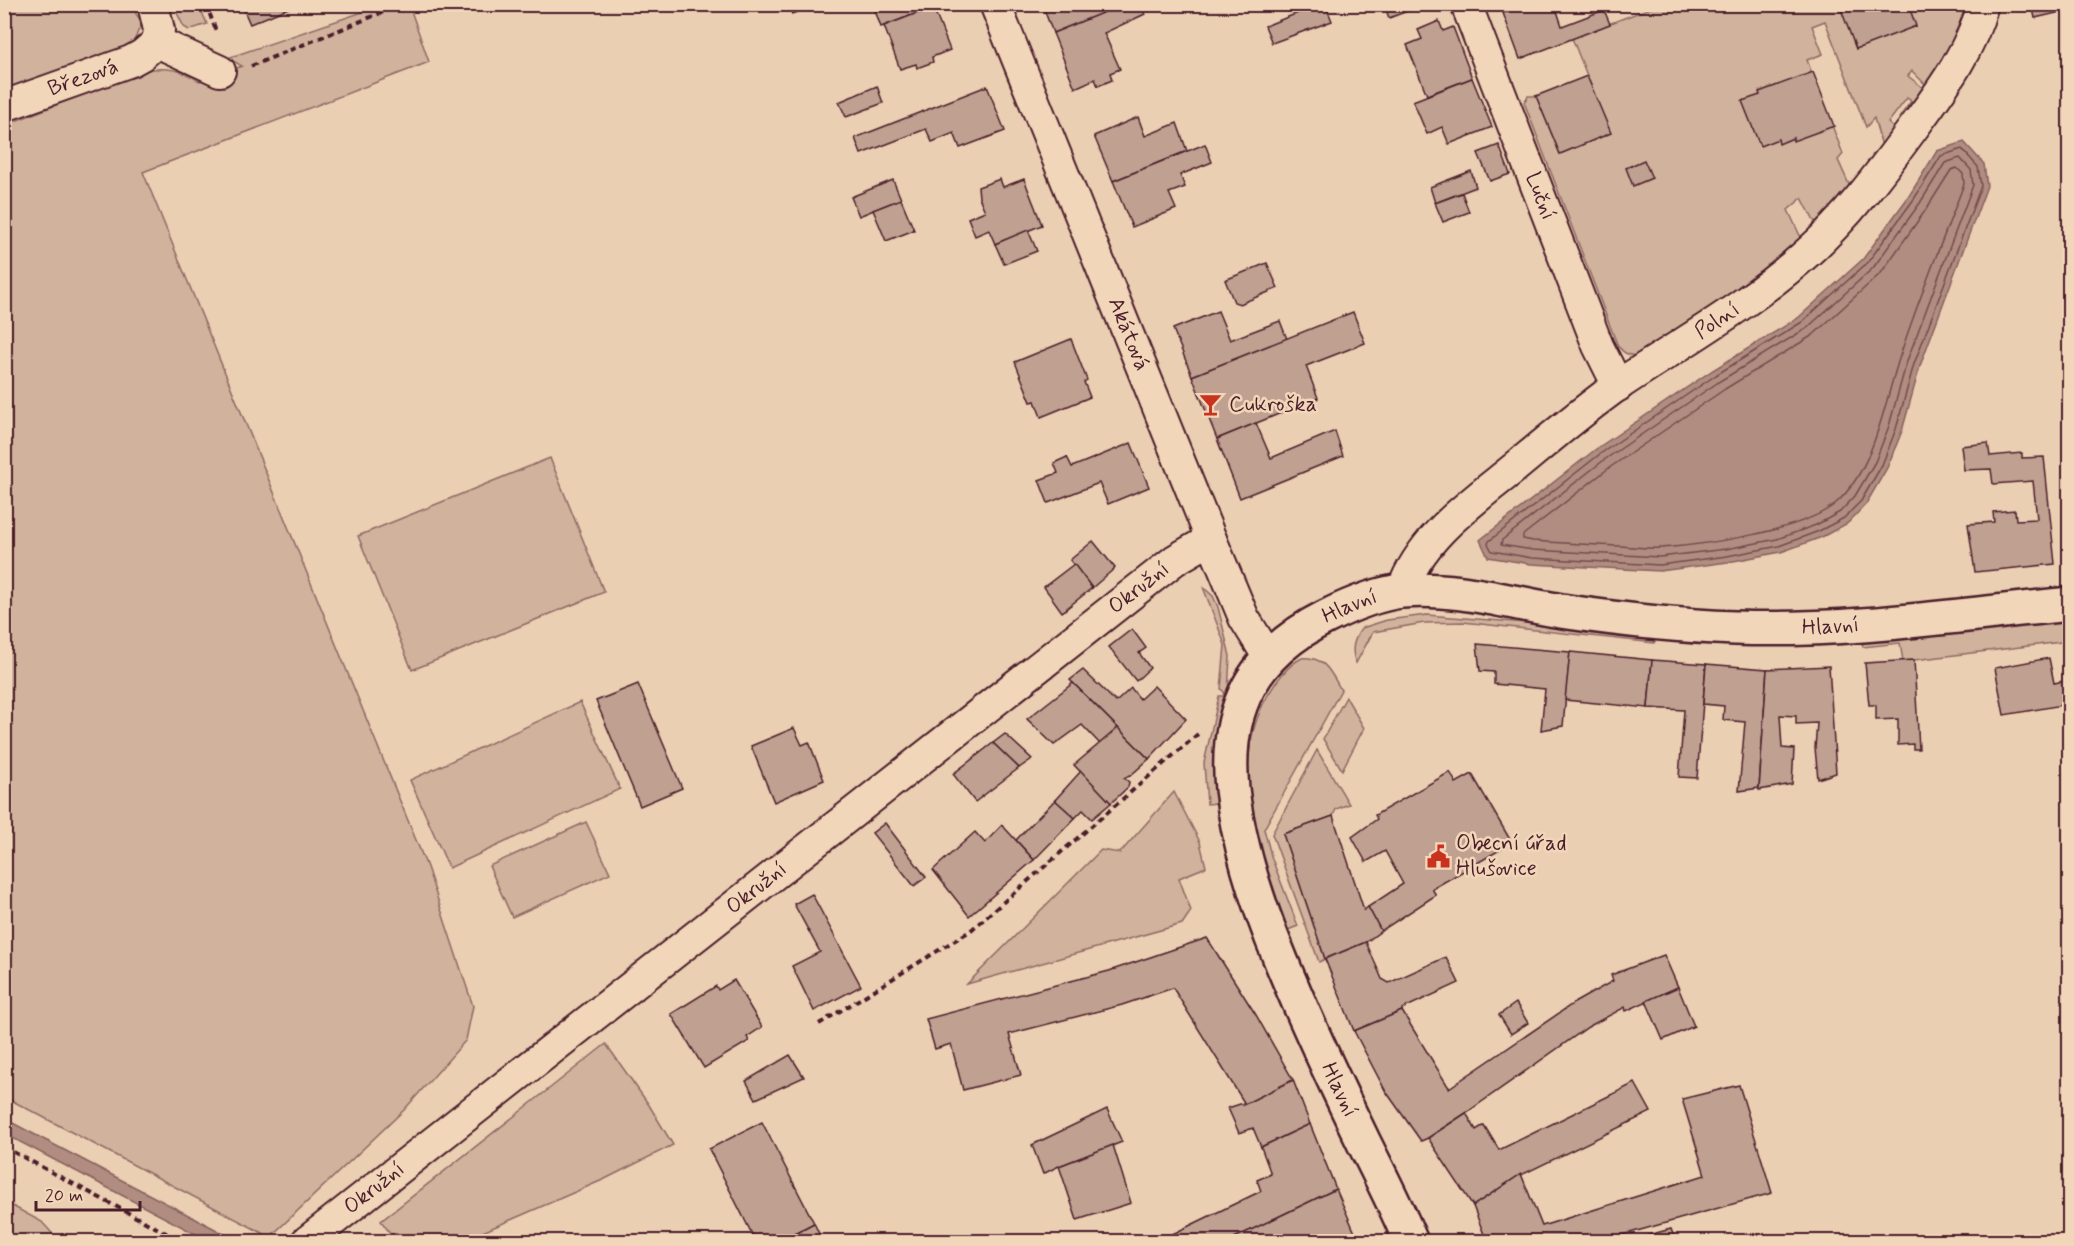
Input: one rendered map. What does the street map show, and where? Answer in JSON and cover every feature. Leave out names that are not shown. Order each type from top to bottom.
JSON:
[{"type":"street","points":[[153,4],[159,30],[157,42],[220,71]]},
{"type":"street","name":"Akátová","points":[[995,4],[1244,618],[1269,658]]},
{"type":"street","name":"Luční","points":[[1466,4],[1598,345],[1618,386]]},
{"type":"street","name":"Polní","points":[[1402,591],[1406,579],[1423,551],[1446,526],[1564,427],[1618,386],[1749,299],[1791,267],[1833,228],[1862,195],[1938,95],[1966,45],[1983,4]]},
{"type":"street","name":"Březová","points":[[4,106],[130,61],[151,49],[157,42]]},
{"type":"street","name":"Okružní","points":[[306,1242],[1175,560],[1211,539]]},
{"type":"street","name":"Hlavní","points":[[1411,1242],[1297,998],[1260,904],[1239,831],[1232,787],[1231,754],[1234,731],[1242,698],[1255,674],[1269,658],[1290,639],[1317,621],[1340,610],[1386,594],[1402,591],[1451,592],[1569,612],[1629,619],[1708,627],[1765,629],[1854,626],[2070,604]]},
{"type":"path","points":[[205,32],[215,28],[206,4]]},
{"type":"path","points":[[220,71],[230,75],[403,4]]},
{"type":"path","points":[[819,1024],[970,931],[1199,733]]},
{"type":"path","points":[[4,1147],[183,1242]]},
{"type":"shaded area","points":[[4,5],[133,5],[142,22],[134,41],[127,49],[5,94]]},
{"type":"shaded area","points":[[173,5],[199,5],[207,24],[189,30],[184,27]]},
{"type":"shaded area","points":[[383,5],[409,5],[429,62],[143,172],[427,867],[473,1006],[466,1040],[404,1110],[270,1237],[5,1097],[5,125],[145,70],[173,70],[199,81],[242,66],[228,58]]},
{"type":"shaded area","points":[[1658,5],[1971,5],[1956,41],[1929,88],[1912,71],[1908,76],[1927,91],[1904,121],[1899,118],[1911,101],[1907,98],[1888,123],[1897,131],[1882,146],[1874,118],[1866,127],[1825,21],[1812,26],[1823,54],[1807,60],[1843,154],[1838,160],[1851,189],[1818,223],[1814,221],[1802,198],[1788,210],[1803,242],[1776,267],[1641,355],[1633,356],[1624,352],[1617,344],[1524,102],[1528,96],[1536,96],[1560,154],[1610,133],[1572,38]]},
{"type":"shaded area","points":[[550,458],[604,592],[412,670],[358,536]]},
{"type":"shaded area","points":[[1203,587],[1213,596],[1218,607],[1230,656],[1228,692],[1214,759],[1217,803],[1207,804],[1204,763],[1219,696],[1225,693],[1221,689],[1225,645]]},
{"type":"shaded area","points":[[1427,615],[1565,626],[1654,637],[1654,643],[1463,622],[1424,623],[1373,632],[1356,663],[1353,653],[1354,644],[1362,628],[1387,620]]},
{"type":"shaded area","points":[[2069,620],[2069,641],[1914,660],[1903,661],[1900,643],[1863,647],[1862,640]]},
{"type":"shaded area","points":[[1302,658],[1310,658],[1322,663],[1341,690],[1264,829],[1272,859],[1298,926],[1288,930],[1257,843],[1248,782],[1249,752],[1256,723],[1268,695],[1287,669]]},
{"type":"shaded area","points":[[1346,697],[1364,728],[1342,770],[1323,739]]},
{"type":"shaded area","points":[[580,702],[620,789],[449,868],[410,780]]},
{"type":"shaded area","points":[[1317,750],[1349,804],[1336,809],[1333,816],[1283,834],[1325,959],[1319,962],[1272,834]]},
{"type":"shaded area","points":[[1174,792],[1200,842],[1206,867],[1179,878],[1191,911],[1182,924],[967,984],[1101,850],[1120,853]]},
{"type":"shaded area","points":[[586,822],[610,873],[512,917],[489,866]]},
{"type":"shaded area","points":[[606,1044],[649,1105],[673,1145],[605,1179],[462,1241],[396,1241],[381,1221]]},
{"type":"shaded area","points":[[5,1202],[42,1222],[59,1241],[5,1241]]},
{"type":"water","points":[[1964,142],[1984,164],[1987,186],[1920,366],[1902,431],[1887,468],[1866,504],[1848,523],[1822,537],[1781,552],[1660,571],[1531,564],[1488,557],[1480,540],[1596,449],[1713,370],[1798,318],[1863,259],[1909,196],[1937,151]]},
{"type":"water","points":[[5,1119],[238,1241],[209,1241],[5,1134]]},
{"type":"building","points":[[241,4],[298,4],[250,24]]},
{"type":"building","points":[[788,4],[816,4],[792,14]]},
{"type":"building","points":[[878,4],[932,4],[933,7],[881,27],[874,8],[878,7]]},
{"type":"building","points":[[1042,4],[1101,4],[1104,13],[1053,33]]},
{"type":"building","points":[[1124,4],[1141,4],[1145,14],[1104,33],[1120,69],[1110,73],[1112,80],[1098,86],[1095,79],[1075,88],[1053,33]]},
{"type":"building","points":[[1325,4],[1332,21],[1272,43],[1265,26]]},
{"type":"building","points":[[1384,4],[1426,4],[1389,18]]},
{"type":"building","points":[[1510,4],[1561,4],[1556,8],[1562,26],[1604,10],[1610,24],[1520,59],[1503,13],[1512,10]]},
{"type":"building","points":[[1839,4],[1908,4],[1916,26],[1856,49]]},
{"type":"building","points":[[2032,4],[2070,4],[2070,10],[2035,18]]},
{"type":"building","points":[[933,7],[950,50],[932,57],[933,62],[917,68],[916,64],[900,69],[884,26]]},
{"type":"building","points":[[1439,21],[1443,31],[1453,27],[1472,78],[1427,95],[1407,45],[1422,39],[1418,30]]},
{"type":"building","points":[[1813,72],[1834,126],[1793,141],[1793,138],[1779,144],[1778,139],[1760,146],[1742,101],[1760,95],[1759,92]]},
{"type":"building","points":[[1587,76],[1611,133],[1560,154],[1536,96]]},
{"type":"building","points":[[1472,78],[1492,127],[1449,144],[1442,127],[1427,134],[1413,101]]},
{"type":"building","points":[[877,86],[883,103],[846,117],[839,102]]},
{"type":"building","points":[[987,86],[1005,131],[960,148],[954,133],[932,142],[926,129],[861,154],[855,138]]},
{"type":"building","points":[[1138,117],[1145,136],[1177,123],[1187,151],[1113,181],[1094,136]]},
{"type":"building","points":[[1205,144],[1212,162],[1180,175],[1185,187],[1169,193],[1176,209],[1132,227],[1113,181]]},
{"type":"building","points":[[1499,145],[1510,174],[1490,181],[1478,153]]},
{"type":"building","points":[[1644,160],[1652,178],[1633,186],[1626,168]]},
{"type":"building","points":[[1471,171],[1476,187],[1435,203],[1430,187]]},
{"type":"building","points":[[1000,179],[1003,187],[1024,179],[1042,225],[995,244],[989,230],[975,236],[968,218],[985,211],[979,197],[978,187]]},
{"type":"building","points":[[893,180],[901,199],[859,216],[851,197]]},
{"type":"building","points":[[1462,193],[1469,212],[1443,222],[1435,203]]},
{"type":"building","points":[[901,199],[914,230],[886,241],[873,210]]},
{"type":"building","points":[[1028,230],[1037,251],[1004,264],[995,244]]},
{"type":"building","points":[[1267,263],[1278,288],[1240,304],[1234,302],[1225,280]]},
{"type":"building","points":[[1218,311],[1230,340],[1280,321],[1287,339],[1192,376],[1173,329]]},
{"type":"building","points":[[1353,312],[1365,343],[1306,366],[1318,398],[1217,439],[1192,376]]},
{"type":"building","points":[[1071,339],[1087,380],[1084,382],[1090,397],[1041,417],[1035,401],[1031,402],[1015,362]]},
{"type":"building","points":[[1256,423],[1271,458],[1335,431],[1343,456],[1240,498],[1217,439]]},
{"type":"building","points":[[1131,443],[1149,487],[1108,504],[1099,483],[1048,503],[1039,480],[1058,473],[1054,463],[1067,457],[1072,467]]},
{"type":"building","points":[[1988,443],[1990,456],[2022,453],[2022,458],[2044,457],[2055,564],[1975,572],[1968,524],[1994,522],[1993,512],[2015,510],[2016,520],[2037,519],[2033,481],[1993,484],[1991,469],[1964,470],[1961,446]]},
{"type":"building","points":[[1093,541],[1115,568],[1092,588],[1070,560]]},
{"type":"building","points":[[1074,564],[1092,588],[1062,612],[1044,587]]},
{"type":"building","points":[[1132,629],[1146,648],[1139,653],[1150,668],[1136,681],[1109,647]]},
{"type":"building","points":[[1477,644],[1570,652],[1563,726],[1541,730],[1545,689],[1494,684],[1494,672],[1480,671]]},
{"type":"building","points":[[1570,652],[1652,660],[1648,708],[1565,700]]},
{"type":"building","points":[[2049,658],[2054,683],[2064,681],[2068,704],[2004,715],[1995,668]]},
{"type":"building","points":[[1652,660],[1706,664],[1697,778],[1679,777],[1684,710],[1648,708]]},
{"type":"building","points":[[1914,660],[1919,749],[1913,749],[1913,744],[1898,745],[1898,719],[1876,720],[1876,705],[1869,705],[1865,663]]},
{"type":"building","points":[[1706,664],[1767,669],[1759,788],[1739,791],[1745,722],[1723,720],[1724,706],[1703,704]]},
{"type":"building","points":[[1829,666],[1836,773],[1818,779],[1815,748],[1817,723],[1796,724],[1796,716],[1780,715],[1782,748],[1794,749],[1792,784],[1759,790],[1767,669]]},
{"type":"building","points":[[1083,670],[1116,702],[1131,688],[1140,699],[1154,686],[1186,719],[1149,759],[1070,680]]},
{"type":"building","points":[[1073,683],[1118,728],[1100,744],[1082,725],[1054,745],[1027,719]]},
{"type":"building","points":[[638,684],[682,788],[640,806],[596,701]]},
{"type":"building","points":[[794,728],[802,745],[809,742],[824,780],[774,802],[751,746]]},
{"type":"building","points":[[1118,728],[1149,759],[1130,776],[1124,778],[1129,782],[1128,787],[1111,803],[1074,765]]},
{"type":"building","points":[[1005,734],[1032,759],[1019,768],[993,743]]},
{"type":"building","points":[[993,743],[1019,768],[975,802],[953,774]]},
{"type":"building","points":[[1081,771],[1111,803],[1092,819],[1083,810],[1075,818],[1055,800]]},
{"type":"building","name":"Obecní úřad Hlušovice","points":[[1450,772],[1456,783],[1472,774],[1512,843],[1432,889],[1436,895],[1381,931],[1368,907],[1403,884],[1385,851],[1366,862],[1352,837],[1377,819],[1375,815]]},
{"type":"building","points":[[1055,800],[1075,818],[1034,860],[1016,840]]},
{"type":"building","points":[[1333,816],[1364,910],[1368,907],[1381,931],[1366,942],[1325,959],[1283,834]]},
{"type":"building","points":[[885,823],[926,877],[914,886],[872,833]]},
{"type":"building","points":[[1002,825],[1034,860],[969,916],[933,870],[975,832],[985,843]]},
{"type":"building","points":[[812,894],[861,986],[814,1011],[792,966],[820,952],[794,904]]},
{"type":"building","points":[[1207,938],[1256,1015],[1293,1080],[1245,1104],[1173,988],[1122,1005],[1009,1034],[1021,1075],[963,1090],[951,1044],[935,1049],[926,1019],[1109,971]]},
{"type":"building","points":[[1366,942],[1382,979],[1389,983],[1446,957],[1459,983],[1354,1031],[1325,959]]},
{"type":"building","points":[[1664,955],[1678,987],[1626,1011],[1625,1007],[1588,1027],[1466,1113],[1421,1141],[1385,1090],[1354,1031],[1402,1011],[1449,1088],[1574,1003],[1613,981],[1611,975]]},
{"type":"building","points":[[734,980],[762,1027],[747,1037],[749,1041],[704,1068],[671,1014],[716,986],[718,990]]},
{"type":"building","points":[[1678,987],[1694,1026],[1663,1040],[1646,1001]]},
{"type":"building","points":[[1516,1003],[1528,1023],[1511,1034],[1499,1015]]},
{"type":"building","points":[[790,1055],[804,1077],[756,1099],[746,1081]]},
{"type":"building","points":[[1293,1080],[1310,1124],[1261,1147],[1253,1128],[1239,1133],[1228,1108],[1243,1103],[1243,1105]]},
{"type":"building","points":[[1635,1083],[1651,1112],[1517,1177],[1473,1206],[1428,1138],[1466,1113],[1476,1130],[1484,1125],[1499,1150]]},
{"type":"building","points":[[1739,1085],[1772,1193],[1598,1242],[1487,1242],[1473,1206],[1521,1174],[1542,1226],[1705,1175],[1682,1099]]},
{"type":"building","points":[[1107,1109],[1122,1142],[1043,1174],[1032,1145]]},
{"type":"building","points":[[762,1122],[814,1223],[778,1242],[756,1242],[709,1149]]},
{"type":"building","points":[[1310,1124],[1336,1189],[1226,1242],[1156,1242],[1261,1191],[1257,1180],[1271,1174],[1261,1147]]},
{"type":"building","points":[[1113,1145],[1131,1203],[1077,1220],[1059,1166]]},
{"type":"building","points":[[1336,1189],[1359,1242],[1299,1242],[1297,1235],[1284,1242],[1226,1242]]},
{"type":"building","points":[[814,1223],[823,1242],[778,1242]]},
{"type":"building","points":[[1671,1229],[1676,1242],[1623,1242]]},
{"type":"place","name":"Cukroška","points":[[1211,405]]},
{"type":"place","name":"Obecní úřad Hlušovice","points":[[1438,857]]}]
